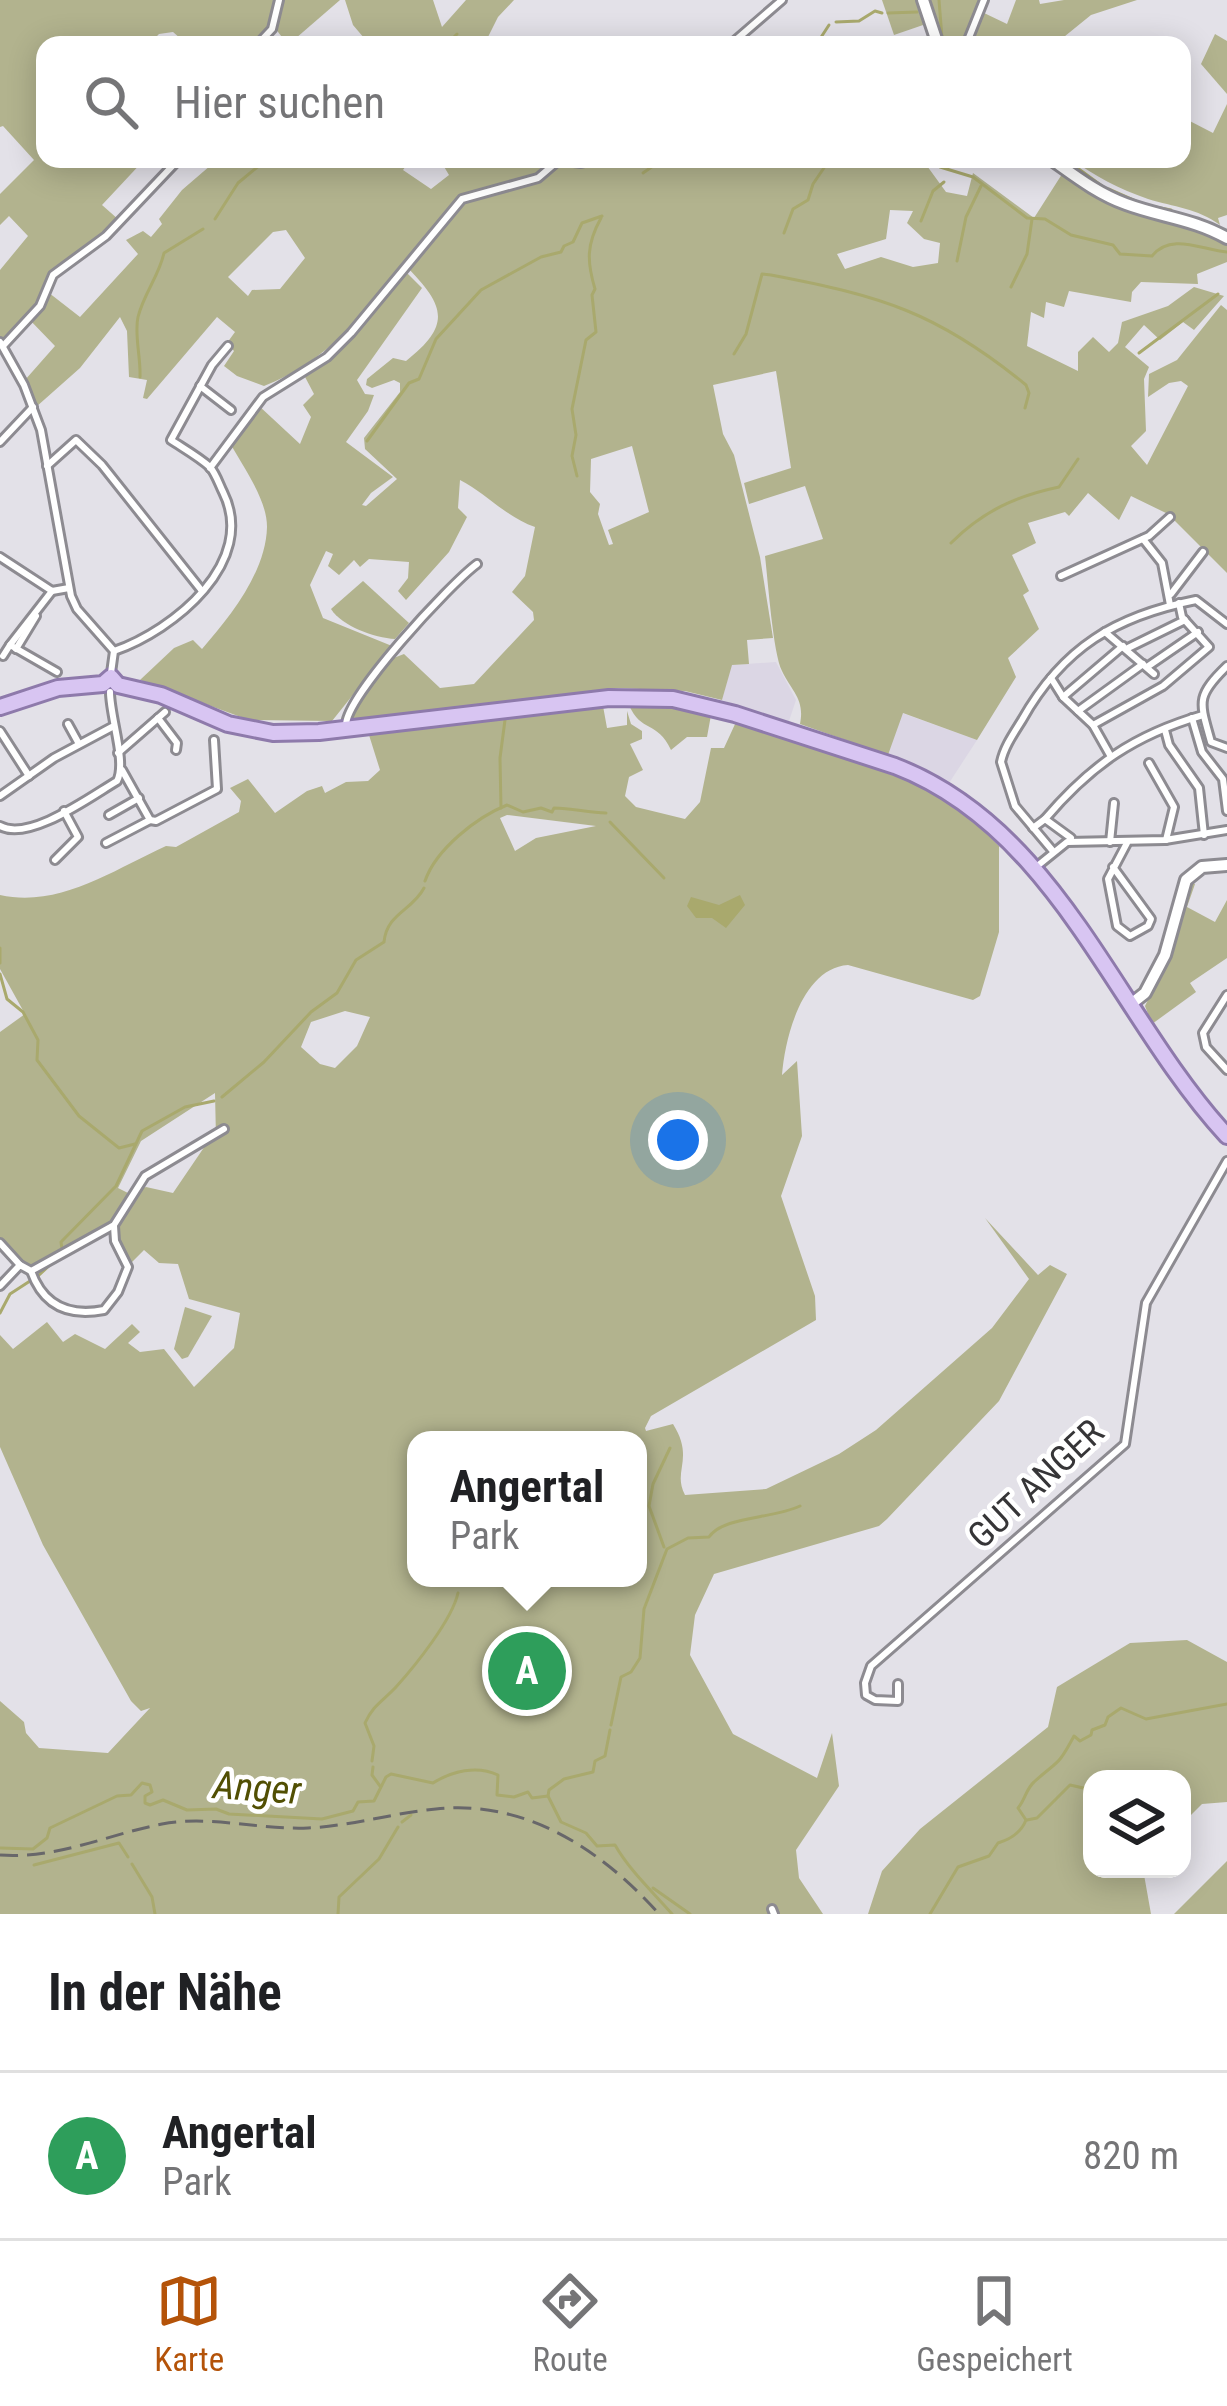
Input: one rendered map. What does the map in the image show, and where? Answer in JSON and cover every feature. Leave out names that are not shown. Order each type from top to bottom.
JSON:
[{"type":"main road","points":[[923,0],[935,36]]},
{"type":"main road","points":[[1064,168],[1102,194],[1157,214],[1194,221],[1227,238]]},
{"type":"main road","points":[[0,707],[58,688],[111,684],[161,695],[250,729],[298,734],[609,698],[673,699],[920,776],[968,804],[1034,869],[1136,1001],[1143,1022],[1182,1083],[1227,1136]]},
{"type":"main road","points":[[1136,1001],[1157,973],[1171,941],[1186,880],[1202,867],[1227,866]]},
{"type":"street","points":[[265,36],[272,29],[279,0]]},
{"type":"street","points":[[740,36],[782,0]]},
{"type":"street","points":[[969,36],[984,0]]},
{"type":"street","points":[[149,820],[122,770],[112,728],[114,652],[77,609],[70,592],[33,407],[1,344],[40,306],[53,275],[106,236],[171,168]]},
{"type":"street","points":[[210,468],[268,393],[327,356],[351,334],[462,199],[538,178],[550,168]]},
{"type":"street","points":[[114,652],[180,615],[202,591],[233,538],[231,507],[210,468],[171,440],[228,346]]},
{"type":"street","points":[[200,386],[231,410]]},
{"type":"street","points":[[0,442],[33,407]]},
{"type":"street","points":[[47,466],[76,440],[102,465],[202,591]]},
{"type":"street","points":[[1060,576],[1143,539],[1171,517]]},
{"type":"street","points":[[1093,725],[1163,686],[1209,647],[1175,604],[1162,563],[1143,539]]},
{"type":"street","points":[[1171,594],[1203,552]]},
{"type":"street","points":[[0,573],[3,560],[52,592],[70,592]]},
{"type":"street","points":[[346,729],[346,711],[395,649],[477,564]]},
{"type":"street","points":[[2,656],[52,592]]},
{"type":"street","points":[[1052,850],[1015,806],[1001,756],[1051,678],[1105,632],[1132,616],[1200,601],[1227,624]]},
{"type":"street","points":[[1063,697],[1124,648],[1185,620]]},
{"type":"street","points":[[1105,632],[1154,674]]},
{"type":"street","points":[[1078,711],[1198,632]]},
{"type":"street","points":[[13,647],[57,672]]},
{"type":"street","points":[[1227,667],[1200,695],[1211,742],[1227,748]]},
{"type":"street","points":[[1051,678],[1063,697],[1093,725],[1110,756]]},
{"type":"street","points":[[118,753],[161,715],[177,743],[176,750]]},
{"type":"street","points":[[1033,828],[1110,756],[1203,715]]},
{"type":"street","points":[[1192,718],[1202,752],[1223,779],[1227,811]]},
{"type":"street","points":[[68,724],[79,744]]},
{"type":"street","points":[[0,796],[112,728]]},
{"type":"street","points":[[1165,729],[1169,745],[1199,788],[1204,835]]},
{"type":"street","points":[[0,731],[29,776]]},
{"type":"street","points":[[106,843],[217,789],[214,740]]},
{"type":"street","points":[[1149,763],[1174,807],[1166,840]]},
{"type":"street","points":[[0,826],[21,831],[117,782],[122,770]]},
{"type":"street","points":[[109,815],[139,798]]},
{"type":"street","points":[[1110,842],[1114,803]]},
{"type":"street","points":[[55,860],[78,837],[64,811]]},
{"type":"street","points":[[1046,819],[1074,841]]},
{"type":"street","points":[[1034,869],[1060,843],[1166,840],[1227,830]]},
{"type":"street","points":[[1113,867],[1151,919],[1139,932],[1124,934],[1117,926],[1108,879],[1113,867],[1127,843]]},
{"type":"street","points":[[1227,995],[1203,1034],[1206,1048],[1227,1070]]},
{"type":"street","points":[[31,1271],[114,1226],[145,1176],[224,1129]]},
{"type":"street","name":"GUT ANGER","points":[[898,1684],[898,1700],[872,1700],[865,1691],[871,1666],[1125,1444],[1146,1303],[1227,1161]]},
{"type":"street","points":[[0,1244],[31,1271],[40,1293],[54,1305],[92,1312],[104,1310],[128,1267],[115,1241],[114,1226]]},
{"type":"street","points":[[0,1286],[20,1265]]},
{"type":"shaded area","points":[[776,662],[796,700],[788,724],[722,700],[731,665]]},
{"type":"shaded area","points":[[902,713],[977,740],[949,783],[888,755]]},
{"type":"shaded area","points":[[740,895],[745,905],[726,928],[712,918],[696,918],[687,906],[691,897],[719,905]]},
{"type":"green space","points":[[0,0],[276,0],[271,24],[261,36],[178,36],[173,32],[36,36],[36,168],[137,168],[102,205],[119,220],[59,268],[44,289],[80,317],[138,254],[126,240],[143,231],[151,237],[182,190],[208,168],[404,168],[431,189],[449,175],[445,168],[543,168],[551,173],[554,168],[929,168],[946,192],[967,196],[973,173],[1034,218],[1064,171],[1097,195],[1183,221],[1227,242],[1227,262],[1197,274],[1198,284],[1141,282],[1131,302],[1069,291],[1064,307],[1046,302],[1044,318],[1031,312],[1027,346],[1078,371],[1078,352],[1093,337],[1109,352],[1118,343],[1122,322],[1168,306],[1194,287],[1224,296],[1194,330],[1183,322],[1160,340],[1144,325],[1125,347],[1149,367],[1144,379],[1146,431],[1131,446],[1147,465],[1188,386],[1181,381],[1169,383],[1148,397],[1149,374],[1177,360],[1221,305],[1227,310],[1227,573],[1168,514],[1131,496],[1119,520],[1088,493],[1069,516],[1065,512],[1028,523],[1036,543],[1012,555],[1029,591],[1023,595],[1039,629],[1008,658],[1016,677],[977,740],[903,713],[888,755],[800,724],[799,702],[776,649],[765,556],[823,539],[805,486],[749,504],[744,483],[791,468],[776,371],[713,385],[760,557],[773,638],[747,640],[749,664],[732,665],[722,700],[685,691],[618,688],[351,719],[349,712],[391,659],[404,654],[440,688],[474,684],[534,620],[533,612],[512,592],[525,576],[535,527],[460,480],[458,508],[467,517],[449,552],[406,600],[398,591],[408,578],[409,562],[369,559],[360,567],[354,560],[339,575],[328,566],[333,554],[326,551],[310,585],[323,618],[392,646],[332,721],[249,720],[140,680],[174,648],[193,640],[202,649],[235,608],[260,561],[266,516],[229,441],[258,405],[300,444],[311,417],[303,405],[314,394],[304,375],[348,342],[406,272],[422,288],[357,380],[365,394],[374,395],[346,442],[393,477],[371,493],[362,505],[366,506],[397,479],[365,449],[364,438],[400,392],[400,383],[394,380],[372,388],[366,385],[367,379],[393,358],[406,361],[421,348],[437,325],[435,303],[406,266],[325,350],[264,386],[224,366],[234,351],[227,343],[235,332],[217,317],[147,399],[143,398],[147,380],[129,377],[127,331],[120,317],[80,368],[36,407],[25,380],[55,346],[27,317],[3,344],[0,338],[0,270],[28,236],[9,216],[0,225],[0,194],[34,160],[3,126]],"holes":[[[890,210],[913,211],[907,223],[924,239],[940,243],[938,263],[913,267],[881,257],[845,269],[837,254],[886,239]],[[286,230],[305,258],[280,289],[252,290],[248,296],[228,277],[273,232]],[[632,446],[649,512],[608,530],[613,544],[609,545],[598,514],[600,504],[590,492],[591,459]]]},
{"type":"green space","points":[[281,0],[340,0],[298,36],[281,36],[275,28]]},
{"type":"green space","points":[[345,0],[433,0],[442,27],[466,0],[514,0],[488,36],[362,36],[353,25]]},
{"type":"green space","points":[[882,0],[918,0],[926,24],[894,35]]},
{"type":"green space","points":[[927,0],[981,0],[967,36],[939,36]]},
{"type":"green space","points":[[1016,0],[1039,0],[1040,4],[1137,0],[1091,15],[1065,36],[972,36],[982,12],[1007,24]]},
{"type":"green space","points":[[1215,34],[1227,41],[1227,94],[1201,64]]},
{"type":"green space","points":[[1227,104],[1227,215],[1218,218],[1220,225],[1194,211],[1127,191],[1085,168],[1191,168],[1191,122],[1213,133]]},
{"type":"green space","points":[[363,581],[409,623],[395,639],[359,630],[331,609]]},
{"type":"green space","points":[[629,705],[711,715],[707,737],[687,737],[671,750]]},
{"type":"green space","points":[[603,706],[607,728],[627,725],[627,711],[631,724],[642,731],[642,739],[630,744],[643,770],[629,777],[625,796],[636,807],[685,819],[700,802],[711,748],[724,748],[736,722],[914,781],[971,818],[999,846],[999,932],[980,996],[973,1000],[848,965],[819,978],[792,1024],[782,1075],[797,1061],[802,1136],[781,1196],[815,1296],[816,1320],[651,1416],[645,1428],[673,1424],[682,1446],[685,1495],[766,1489],[839,1454],[876,1430],[992,1328],[1029,1279],[985,1218],[1038,1275],[1050,1265],[1067,1274],[999,1401],[887,1519],[879,1526],[714,1574],[695,1615],[690,1655],[733,1734],[817,1778],[832,1733],[839,1786],[796,1850],[799,1878],[823,1914],[0,1914],[0,1701],[24,1722],[26,1733],[39,1748],[108,1753],[150,1708],[141,1711],[131,1701],[43,1545],[0,1447],[0,1335],[13,1349],[47,1322],[63,1342],[75,1334],[105,1349],[132,1324],[140,1332],[128,1343],[140,1352],[164,1349],[194,1387],[234,1348],[240,1313],[189,1299],[178,1264],[159,1263],[144,1250],[129,1265],[114,1239],[112,1224],[30,1269],[0,1240],[0,1032],[25,1014],[0,969],[0,895],[22,898],[65,892],[166,846],[176,847],[239,812],[241,801],[230,788],[248,779],[275,813],[307,791],[322,786],[325,793],[346,782],[368,781],[380,770],[369,735]],"holes":[[[500,818],[596,826],[536,838],[515,851]],[[345,1011],[370,1017],[357,1046],[335,1068],[320,1064],[301,1047],[311,1022]],[[215,1093],[216,1138],[207,1143],[173,1193],[146,1187],[130,1194],[118,1188],[141,1141]]]},
{"type":"green space","points":[[1188,881],[1195,884],[1187,907],[1215,922],[1227,900],[1227,958],[1190,983],[1196,992],[1152,1024],[1145,1006],[1175,945]]},
{"type":"green space","points":[[185,1307],[212,1316],[188,1357],[182,1359],[174,1349]]},
{"type":"green space","points":[[1187,1640],[1227,1662],[1227,1802],[1202,1804],[1191,1815],[1191,1770],[1083,1770],[1083,1878],[1145,1878],[1151,1914],[868,1914],[882,1871],[920,1829],[1048,1727],[1057,1687],[1130,1643]]},
{"type":"green space","points":[[1227,1861],[1227,1914],[1174,1914]]},
{"type":"waterway","points":[[939,0],[942,36]]},
{"type":"waterway","points":[[888,13],[917,12]]},
{"type":"waterway","points":[[836,22],[882,13]]},
{"type":"waterway","points":[[822,36],[829,25]]},
{"type":"waterway","points":[[215,219],[238,183],[256,168]]},
{"type":"waterway","points":[[643,173],[650,168]]},
{"type":"waterway","points":[[784,233],[793,209],[808,200],[824,168]]},
{"type":"waterway","points":[[943,168],[973,177],[1027,218],[1045,219],[1071,235],[1113,245],[1120,254],[1152,256],[1177,244],[1227,252]]},
{"type":"waterway","points":[[1077,168],[1102,186]]},
{"type":"waterway","points":[[921,221],[933,191],[944,182]]},
{"type":"waterway","points":[[957,261],[966,217],[981,186]]},
{"type":"waterway","points":[[1109,189],[1145,205],[1171,210]]},
{"type":"waterway","points":[[367,441],[409,383],[419,379],[436,339],[481,290],[541,257],[561,252],[573,242],[582,223],[602,216]]},
{"type":"waterway","points":[[577,476],[572,409],[586,340],[596,332],[589,253],[601,218]]},
{"type":"waterway","points":[[1011,287],[1027,254],[1032,219]]},
{"type":"waterway","points":[[140,377],[137,324],[164,253],[203,229]]},
{"type":"waterway","points":[[734,354],[746,334],[762,274],[771,275],[877,300],[935,324],[1026,385],[1025,408]]},
{"type":"waterway","points":[[1139,353],[1218,294]]},
{"type":"waterway","points":[[951,543],[1001,506],[1059,487],[1078,459]]},
{"type":"waterway","points":[[152,699],[167,705]]},
{"type":"waterway","points":[[501,808],[505,720]]},
{"type":"waterway","points":[[425,881],[438,857],[459,836],[507,805],[523,812],[541,808],[552,812],[554,808],[606,813]]},
{"type":"waterway","points":[[610,822],[664,878]]},
{"type":"waterway","points":[[222,1097],[337,993],[356,960],[384,942],[395,918],[424,888]]},
{"type":"waterway","points":[[0,948],[0,963]]},
{"type":"waterway","points":[[0,974],[7,999],[23,1012],[38,1040],[37,1060],[79,1116],[119,1148],[135,1144]]},
{"type":"waterway","points":[[62,1249],[61,1242],[116,1186],[142,1131],[185,1107],[214,1101]]},
{"type":"waterway","points":[[38,1276],[53,1262]]},
{"type":"waterway","points":[[0,1313],[10,1294],[30,1281]]},
{"type":"waterway","points":[[664,1547],[649,1506],[653,1484],[670,1448]]},
{"type":"waterway","points":[[611,1725],[621,1677],[640,1658],[644,1609],[667,1549],[688,1538],[709,1537],[737,1521],[800,1506]]},
{"type":"waterway","points":[[372,1761],[368,1717],[432,1642],[458,1593]]},
{"type":"waterway","points":[[930,1914],[958,1867],[989,1856],[998,1843],[1021,1829],[1026,1820],[1018,1808],[1029,1788],[1060,1759],[1074,1736],[1080,1741],[1091,1735],[1121,1708],[1146,1719],[1227,1704]]},
{"type":"waterway","points":[[548,1796],[564,1779],[593,1772],[595,1761],[605,1756],[610,1730]]},
{"type":"waterway","points":[[373,1767],[372,1775],[380,1786]]},
{"type":"waterway","name":"Anger","points":[[0,1848],[33,1849],[47,1838],[50,1828],[117,1796],[131,1795],[142,1783],[150,1785],[152,1792],[145,1796],[150,1805],[163,1800],[187,1810],[322,1819],[353,1811],[358,1802],[374,1801],[391,1774],[433,1783],[456,1773],[482,1770],[498,1775],[497,1795],[514,1797],[528,1792],[532,1798],[548,1796],[561,1822],[586,1833],[597,1846],[615,1845],[672,1914]]},
{"type":"waterway","points":[[1027,1820],[1037,1818],[1070,1785],[1083,1788]]},
{"type":"waterway","points":[[402,1822],[411,1815]]},
{"type":"waterway","points":[[338,1914],[339,1897],[379,1859],[398,1827]]},
{"type":"waterway","points":[[34,1865],[119,1843],[128,1857]]},
{"type":"waterway","points":[[132,1864],[152,1897],[155,1914]]},
{"type":"waterway","points":[[653,1888],[690,1914]]},
{"type":"railway","points":[[0,1855],[62,1850],[180,1822],[308,1828],[469,1808],[500,1812],[560,1834],[613,1869],[659,1914]]},
{"type":"place","name":"Angertal","points":[[527,1671]]}]
